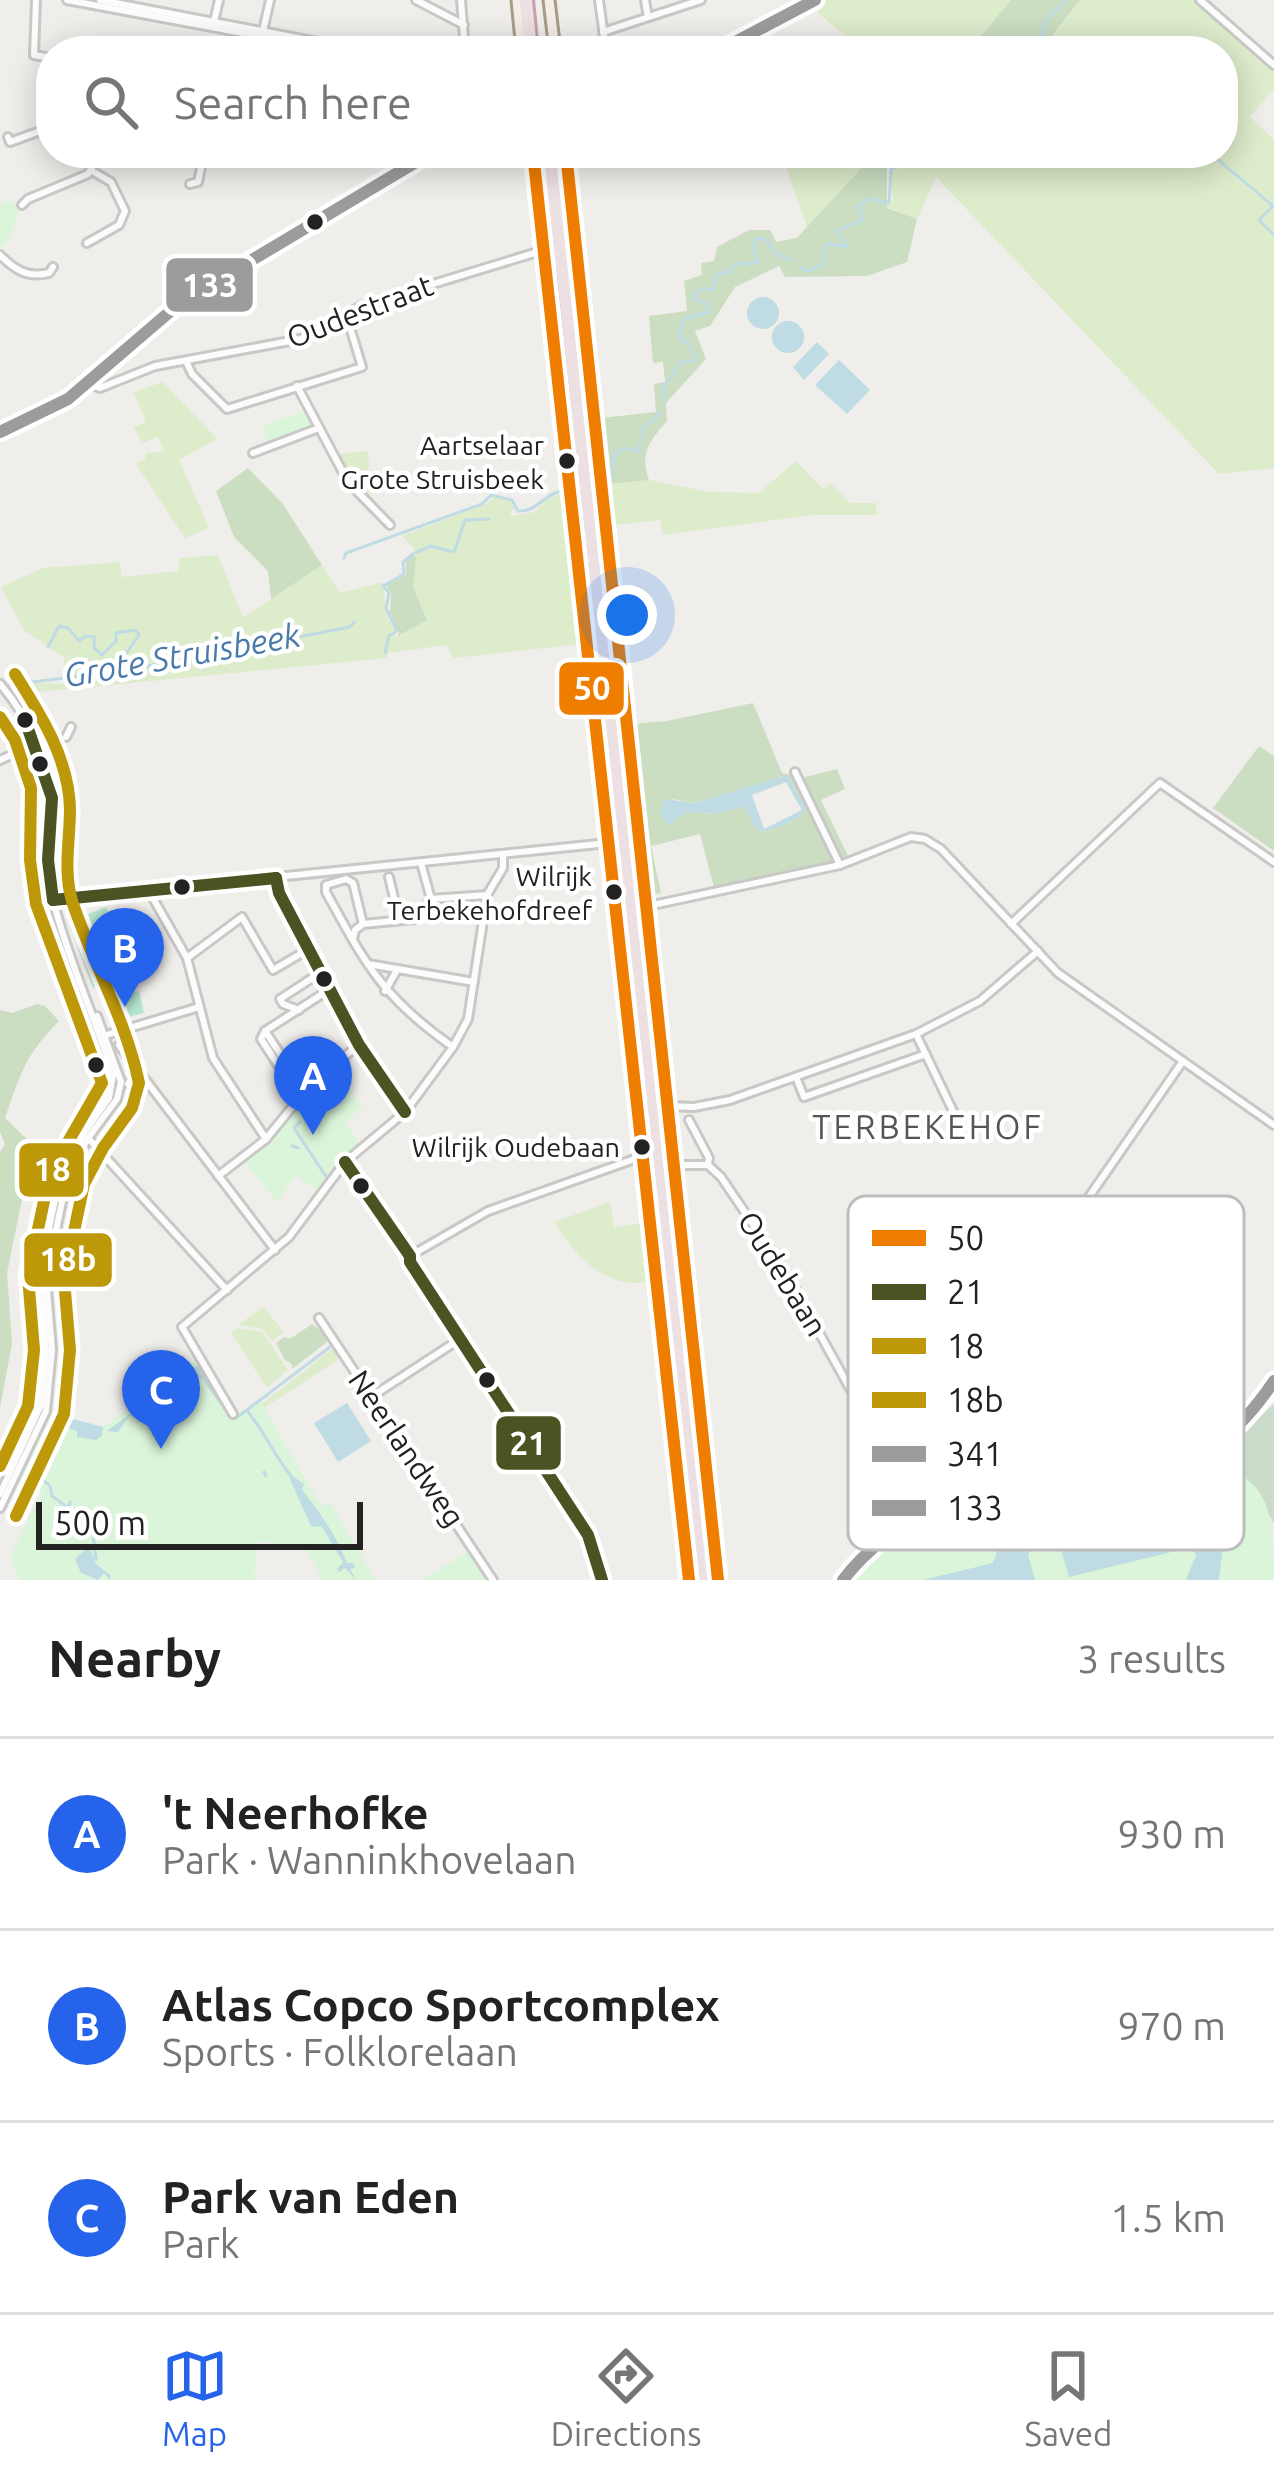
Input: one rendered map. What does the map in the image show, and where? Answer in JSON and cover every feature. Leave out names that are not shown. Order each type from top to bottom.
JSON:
[{"type":"highway","points":[[530,0],[534,36]]},
{"type":"highway","points":[[538,195],[541,168]]},
{"type":"highway","points":[[543,168],[619,800]]},
{"type":"highway","points":[[543,168],[616,840],[639,981],[705,1580]]},
{"type":"highway","points":[[616,840],[629,740]]},
{"type":"highway","points":[[627,915],[664,1295],[687,1427]]},
{"type":"highway","points":[[624,994],[629,964]]},
{"type":"highway","points":[[662,1316],[705,1580]]},
{"type":"highway","points":[[687,1472],[693,1328]]},
{"type":"main road","points":[[517,0],[521,36]]},
{"type":"main road","points":[[550,0],[554,36]]},
{"type":"main road","points":[[568,168],[718,1580]]},
{"type":"main road","points":[[538,195],[569,489],[616,840],[624,994],[689,1580]]},
{"type":"main road","points":[[616,840],[631,838],[636,845],[646,890]]},
{"type":"main road","points":[[627,915],[647,906]]},
{"type":"main road","points":[[627,915],[643,918],[651,944]]},
{"type":"main road","points":[[652,1239],[666,1369]]},
{"type":"street","points":[[36,0],[36,55]]},
{"type":"street","points":[[67,0],[159,14]]},
{"type":"street","points":[[100,0],[274,36]]},
{"type":"street","points":[[159,14],[163,0]]},
{"type":"street","points":[[213,25],[219,0]]},
{"type":"street","points":[[263,31],[270,0]]},
{"type":"street","points":[[416,0],[464,25]]},
{"type":"street","points":[[461,0],[464,36]]},
{"type":"street","points":[[599,0],[604,36]]},
{"type":"street","points":[[645,0],[648,17]]},
{"type":"street","points":[[604,32],[701,0]]},
{"type":"street","points":[[747,36],[815,0]]},
{"type":"street","points":[[1200,0],[1274,64]]},
{"type":"street","points":[[213,25],[279,36]]},
{"type":"street","points":[[8,137],[10,142],[36,132]]},
{"type":"street","points":[[22,205],[93,168]]},
{"type":"street","points":[[190,184],[198,182],[201,168]]},
{"type":"street","points":[[0,432],[48,411],[180,303],[406,168]]},
{"type":"street","points":[[87,243],[119,225],[125,211],[111,182],[92,171]]},
{"type":"street","name":"Oudestraat","points":[[87,383],[95,388],[106,386],[155,366],[302,339],[346,314],[544,250]]},
{"type":"street","points":[[0,255],[28,275],[49,273],[53,267]]},
{"type":"street","points":[[187,362],[192,374],[226,409],[362,367],[346,314]]},
{"type":"street","points":[[96,375],[106,386]]},
{"type":"street","points":[[297,386],[348,482],[390,525]]},
{"type":"street","points":[[253,453],[319,428]]},
{"type":"street","points":[[0,683],[38,743],[52,798],[48,860],[53,900],[117,1073],[117,1099],[86,1136],[59,1181],[41,1265],[46,1351],[41,1405],[0,1495]]},
{"type":"street","points":[[0,700],[10,694]]},
{"type":"street","points":[[66,737],[71,727]]},
{"type":"street","points":[[0,760],[38,743]]},
{"type":"street","points":[[795,772],[840,865]]},
{"type":"street","points":[[1011,924],[1160,783],[1274,862]]},
{"type":"street","points":[[647,906],[840,865],[911,837],[925,839],[941,849],[1070,982],[1274,1125]]},
{"type":"street","points":[[53,900],[616,840]]},
{"type":"street","points":[[233,1414],[182,1327],[289,1237],[345,1162],[405,1112],[453,1047],[468,1019],[487,895],[500,872],[500,855]]},
{"type":"street","points":[[422,863],[430,899]]},
{"type":"street","points":[[388,877],[399,920]]},
{"type":"street","points":[[276,878],[359,1045],[405,1112]]},
{"type":"street","points":[[363,924],[352,881],[331,881],[326,892],[385,991],[409,1016],[453,1047]]},
{"type":"street","points":[[150,893],[187,958],[217,1066],[266,1138]]},
{"type":"street","points":[[352,940],[363,924],[414,919],[430,899],[487,895]]},
{"type":"street","points":[[187,958],[242,917],[273,970],[308,949]]},
{"type":"street","points":[[668,1106],[711,1105],[916,1034],[980,1001],[1038,951]]},
{"type":"street","points":[[368,964],[474,982]]},
{"type":"street","points":[[385,991],[397,970]]},
{"type":"street","points":[[299,1010],[280,999],[320,973]]},
{"type":"street","points":[[302,1094],[263,1035],[330,989]]},
{"type":"street","points":[[103,1036],[200,1007]]},
{"type":"street","points":[[916,1034],[952,1111]]},
{"type":"street","points":[[119,1045],[275,1250]]},
{"type":"street","points":[[218,1176],[266,1138],[302,1094],[359,1045]]},
{"type":"street","points":[[796,1077],[804,1097],[926,1054]]},
{"type":"street","points":[[1089,1196],[1183,1060]]},
{"type":"street","points":[[117,1073],[138,1072]]},
{"type":"street","points":[[128,1084],[138,1072]]},
{"type":"street","name":"Oudebaan","points":[[689,1120],[709,1158],[708,1165],[721,1177],[785,1274],[848,1386]]},
{"type":"street","points":[[86,1136],[227,1290]]},
{"type":"street","points":[[0,1508],[46,1411],[52,1350],[48,1261],[75,1153]]},
{"type":"street","points":[[410,1256],[488,1211],[643,1156]]},
{"type":"street","points":[[345,1162],[410,1256]]},
{"type":"street","points":[[675,1165],[708,1165]]},
{"type":"street","points":[[410,1256],[588,1535],[602,1580]]},
{"type":"street","name":"Neerlandweg","points":[[319,1318],[493,1580]]},
{"type":"street","points":[[371,1397],[460,1339]]},
{"type":"street","points":[[1244,1424],[1274,1381]]},
{"type":"street","points":[[843,1580],[872,1550]]},
{"type":"green space","points":[[824,0],[1011,0],[980,36],[846,36],[812,8]]},
{"type":"green space","points":[[1011,0],[1080,0],[1052,36],[981,36]]},
{"type":"green space","points":[[1080,0],[1194,0],[1238,36],[1052,36]]},
{"type":"green space","points":[[1238,36],[1274,66],[1274,89],[1250,117],[1274,140],[1274,468],[1219,474],[936,177],[917,219],[886,207],[894,199],[892,171],[1238,168]]},
{"type":"green space","points":[[556,168],[562,168],[626,748],[621,783]]},
{"type":"green space","points":[[786,168],[861,168],[807,227]]},
{"type":"green space","points":[[861,168],[887,168],[887,208],[917,219],[907,262],[867,276],[785,277],[779,266],[735,287],[710,326],[695,331],[706,359],[666,403],[667,421],[646,455],[649,480],[608,484],[601,418],[656,412],[654,384],[665,382],[663,362],[653,363],[649,316],[687,311],[684,281],[702,275],[701,263],[714,261],[717,247],[749,230],[770,230],[776,242],[797,238]]},
{"type":"green space","points":[[9,200],[25,210],[15,215],[17,221],[0,248],[0,204]]},
{"type":"green space","points":[[163,382],[217,439],[179,460],[209,528],[185,538],[136,464],[146,453],[164,452],[158,437],[142,443],[134,427],[146,422],[134,392]]},
{"type":"green space","points":[[307,410],[314,427],[267,441],[262,425]]},
{"type":"green space","points":[[368,451],[371,506],[348,482],[337,454]]},
{"type":"green space","points":[[796,461],[823,489],[830,483],[850,503],[876,503],[877,515],[813,515],[663,535],[660,520],[614,525],[608,484],[649,480],[710,492],[759,493]]},
{"type":"green space","points":[[248,468],[283,504],[322,565],[271,599],[268,571],[234,537],[216,491]]},
{"type":"green space","points":[[564,493],[580,644],[454,658],[446,645],[388,653],[387,658],[17,694],[12,687],[21,682],[66,684],[64,658],[24,630],[1,587],[43,568],[120,562],[122,577],[179,571],[179,558],[218,555],[243,618],[322,565],[340,593],[383,582],[386,614],[394,635],[400,637],[427,619],[413,587],[414,549],[402,536],[493,497],[510,501],[515,509],[512,516],[535,512],[546,499]]},
{"type":"green space","points":[[413,555],[413,587],[427,620],[397,637],[386,585],[406,575],[406,559]]},
{"type":"green space","points":[[753,703],[782,773],[805,777],[837,769],[845,789],[821,800],[850,860],[714,887],[700,834],[651,846],[661,893],[650,896],[633,724]],"holes":[[[787,775],[806,808],[785,825],[758,831],[744,806],[716,814],[686,812],[672,799],[695,803]]]},
{"type":"green space","points":[[1259,746],[1274,756],[1274,851],[1213,808]]},
{"type":"green space","points":[[106,907],[132,973],[93,988],[68,922]]},
{"type":"green space","points":[[635,918],[643,924],[651,983],[689,1352],[679,1330]]},
{"type":"green space","points":[[139,991],[144,1013],[111,1021],[105,1000]]},
{"type":"green space","points":[[37,1004],[59,1021],[25,1066],[5,1118],[33,1145],[7,1273],[12,1343],[0,1408],[0,1152],[5,1144],[0,1132],[0,1010],[12,1013]]},
{"type":"green space","points":[[334,1067],[363,1107],[345,1122],[359,1144],[318,1191],[296,1175],[277,1202],[244,1161]]},
{"type":"green space","points":[[610,1202],[614,1227],[643,1223],[647,1282],[604,1275],[582,1258],[554,1222]]},
{"type":"green space","points":[[263,1307],[284,1332],[272,1341],[263,1329],[238,1325]]},
{"type":"green space","points":[[312,1324],[326,1334],[327,1342],[292,1369],[276,1343]]},
{"type":"green space","points":[[238,1328],[262,1332],[288,1370],[267,1388],[231,1333]]},
{"type":"green space","points":[[332,1349],[339,1359],[264,1408],[262,1404]]},
{"type":"green space","points":[[199,1357],[233,1416],[259,1399],[322,1507],[330,1502],[375,1580],[323,1580],[304,1545],[258,1542],[254,1580],[20,1580],[10,1557],[42,1491],[21,1477],[50,1413],[103,1427]]},
{"type":"green space","points":[[1274,1404],[1274,1523],[1244,1478],[1244,1432]]},
{"type":"green space","points":[[1244,1478],[1265,1501],[1273,1538],[1274,1580],[850,1580],[880,1552],[1244,1550]]},
{"type":"green space","points":[[469,1551],[487,1580],[422,1580]]},
{"type":"water","points":[[763,297],[774,302],[779,313],[774,324],[763,329],[752,324],[747,313],[752,302]]},
{"type":"water","points":[[788,321],[799,326],[804,337],[799,348],[788,353],[777,348],[772,337],[777,326]]},
{"type":"water","points":[[817,342],[829,354],[804,380],[793,367]]},
{"type":"water","points":[[839,360],[870,390],[847,414],[815,385]]},
{"type":"water","points":[[787,775],[806,808],[791,821],[764,831],[758,831],[744,806],[717,814],[686,812],[669,826],[660,815],[664,799],[695,803]],"holes":[[[786,782],[802,810],[764,829],[752,795]]]},
{"type":"water","points":[[199,1364],[227,1414],[202,1379],[189,1378],[128,1417],[118,1432],[107,1431]]},
{"type":"water","points":[[347,1403],[371,1441],[338,1462],[314,1423]]},
{"type":"water","points":[[54,1414],[103,1427],[102,1436],[96,1440],[77,1437],[77,1431],[63,1427]]},
{"type":"water","points":[[290,1479],[304,1484],[302,1490],[347,1563],[353,1563],[355,1568],[350,1569],[356,1580],[345,1568],[339,1572],[343,1562],[322,1527],[311,1526]]},
{"type":"water","points":[[89,1546],[110,1580],[104,1573],[98,1580],[81,1573],[75,1559]]},
{"type":"water","points":[[998,1550],[1030,1550],[1035,1580],[923,1580],[993,1563]]},
{"type":"water","points":[[1061,1550],[1180,1550],[1069,1577]]},
{"type":"water","points":[[1194,1550],[1222,1550],[1219,1580],[1186,1580],[1196,1555]]},
{"type":"waterway","name":"Grote Struisbeek","points":[[1041,36],[1046,20],[1067,0]]},
{"type":"waterway","name":"Grote Struisbeek","points":[[800,268],[809,271],[824,264],[827,244],[848,247],[835,231],[863,220],[858,207],[868,199],[889,203],[893,168]]},
{"type":"waterway","points":[[1228,168],[1273,206],[1259,220],[1274,235]]},
{"type":"waterway","name":"Grote Struisbeek","points":[[665,400],[664,387],[680,363],[697,360],[679,337],[684,319],[709,312],[694,294],[703,288],[713,290],[716,275],[735,264],[758,263],[753,245],[757,238],[767,240],[775,253],[790,260]]},
{"type":"waterway","name":"Grote Struisbeek","points":[[608,482],[616,454],[623,448],[639,451],[642,429],[661,413]]},
{"type":"waterway","name":"Grote Struisbeek","points":[[344,558],[346,553],[482,504],[491,495],[512,500],[518,511],[562,491]]},
{"type":"waterway","points":[[417,552],[431,546],[454,552],[465,520],[489,519]]},
{"type":"waterway","points":[[385,653],[389,636],[397,631],[386,608],[389,593],[383,586],[404,574],[403,562],[414,553]]},
{"type":"waterway","name":"Grote Struisbeek","points":[[9,685],[127,670],[350,627],[354,622]]},
{"type":"waterway","points":[[48,647],[59,626],[68,628],[79,641],[95,637],[94,648],[102,655],[116,641],[116,633],[136,630],[139,635],[126,654],[126,669]]},
{"type":"waterway","points":[[300,1122],[294,1128],[327,1178]]},
{"type":"waterway","points":[[292,1146],[298,1148]]},
{"type":"waterway","points":[[239,1416],[330,1347]]},
{"type":"waterway","points":[[248,1412],[294,1480]]},
{"type":"waterway","points":[[44,1441],[34,1471],[50,1486],[52,1496],[67,1507]]},
{"type":"waterway","points":[[264,1472],[266,1476]]},
{"type":"waterway","points":[[70,1502],[68,1510],[84,1510],[91,1519],[96,1559]]},
{"type":"transit line","name":"133","points":[[747,36],[815,0]]},
{"type":"transit line","name":"133","points":[[0,432],[68,399],[180,303],[406,168]]},
{"type":"transit line","name":"50","points":[[535,168],[689,1580]]},
{"type":"transit line","name":"50","points":[[568,168],[718,1580]]},
{"type":"transit line","name":"18b","points":[[15,674],[44,722],[65,773],[70,809],[69,889],[126,1036],[139,1083],[132,1108],[84,1184],[64,1279],[70,1350],[64,1414],[16,1516]]},
{"type":"transit line","name":"18","points":[[0,717],[15,740],[31,788],[30,860],[36,904],[102,1083],[50,1173],[28,1276],[34,1350],[28,1406],[0,1466]]},
{"type":"transit line","name":"21","points":[[25,720],[52,798],[48,860],[53,900]]},
{"type":"transit line","name":"21","points":[[276,878],[279,893],[359,1045],[405,1112]]},
{"type":"transit line","name":"21","points":[[53,900],[276,878]]},
{"type":"transit line","name":"21","points":[[345,1162],[588,1535],[602,1580]]},
{"type":"transit line","name":"341","points":[[1244,1419],[1274,1381]]},
{"type":"transit line","name":"341","points":[[843,1580],[871,1550]]},
{"type":"place","name":"Aartselaar Grote Struisbeek","points":[[567,461]]},
{"type":"place","name":"Wilrijk Terbekehofdreef","points":[[614,892]]},
{"type":"place","name":"Atlas Copco Sportcomplex","points":[[125,1007]]},
{"type":"place","name":"'t Neerhofke","points":[[313,1135]]},
{"type":"place","name":"Wilrijk Oudebaan","points":[[642,1147]]},
{"type":"place","name":"Park van Eden","points":[[161,1449]]},
{"type":"district","name":"TERBEKEHOF","points":[[928,1127]]}]
